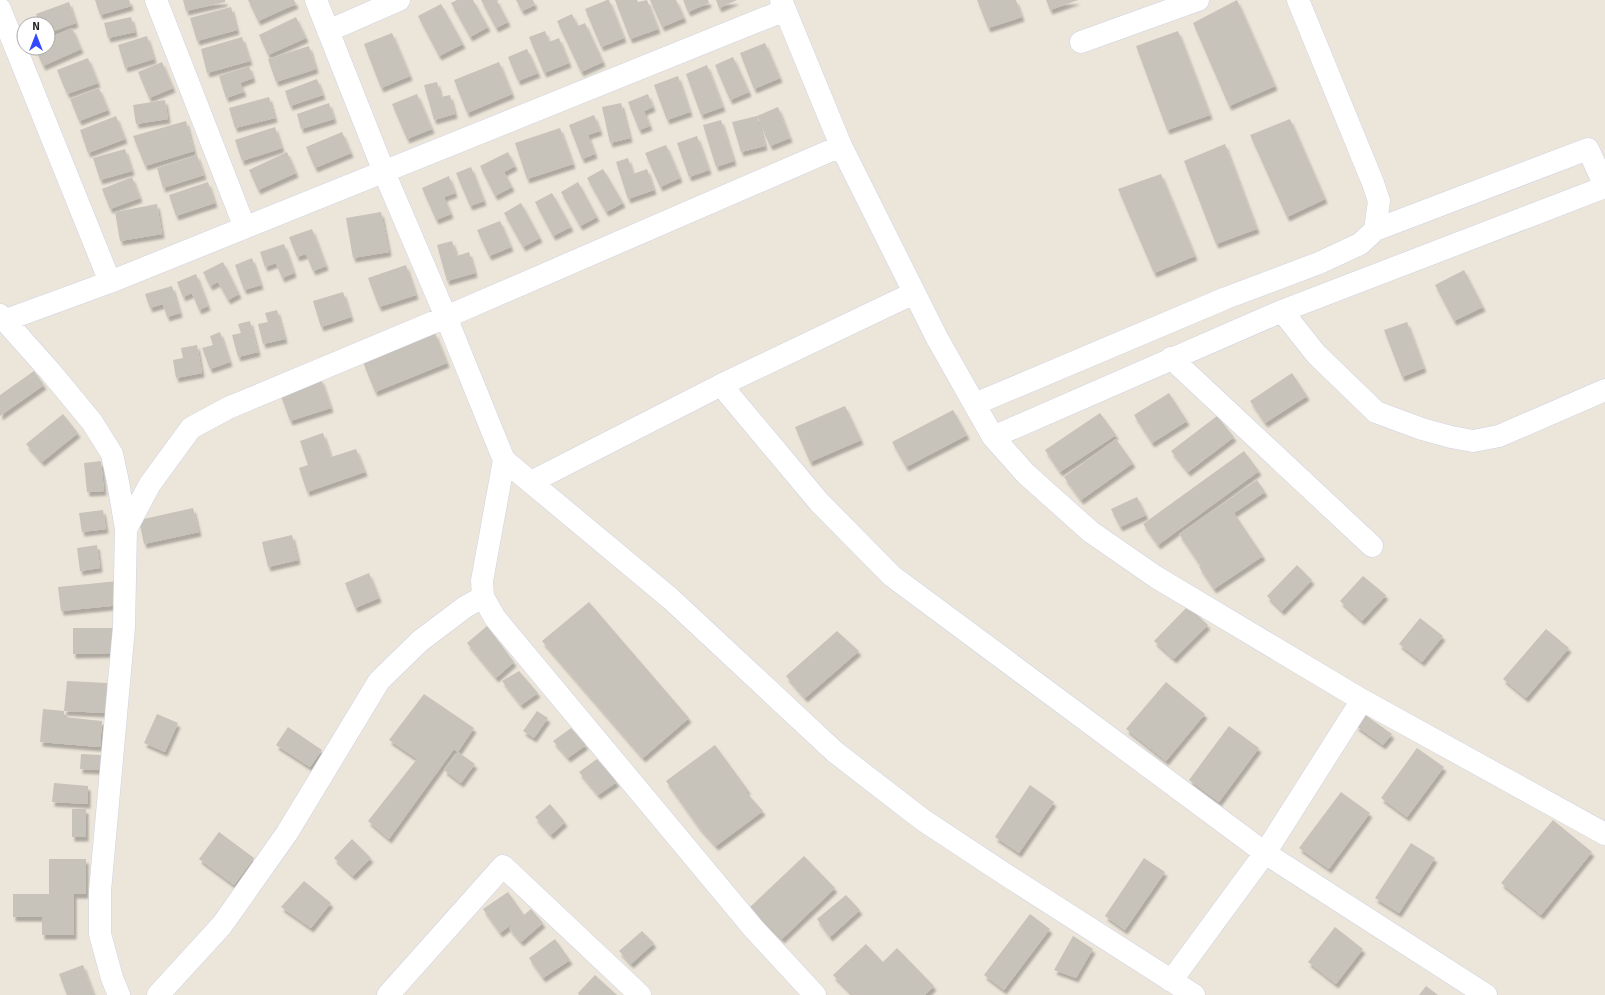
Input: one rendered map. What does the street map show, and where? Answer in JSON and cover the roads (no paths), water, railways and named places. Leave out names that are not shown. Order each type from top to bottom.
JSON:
[{"type":"street","points":[[156,0],[245,228]]},
{"type":"street","points":[[316,0],[384,172],[446,317],[504,460],[671,599],[835,752],[923,820],[1194,995]]},
{"type":"street","points":[[328,31],[399,0]]},
{"type":"street","points":[[1082,42],[1198,0]]},
{"type":"street","points":[[1298,0],[1373,183],[1379,201],[1375,230]]},
{"type":"street","points":[[119,995],[112,978],[100,934],[100,891],[124,627],[126,529],[118,482],[112,454],[92,422],[3,318],[110,282],[245,228],[384,172],[783,5],[840,146],[937,338],[994,436],[1026,474],[1091,532],[1156,577],[1362,700],[1605,834]]},
{"type":"street","points":[[0,9],[110,282]]},
{"type":"street","points":[[126,529],[150,484],[191,428],[228,408],[446,317],[840,146]]},
{"type":"street","points":[[975,404],[1226,298],[1320,263],[1360,244],[1375,230],[1588,149],[1605,186],[1282,311],[994,436]]},
{"type":"street","points":[[531,482],[721,385],[914,293]]},
{"type":"street","points":[[1282,311],[1316,354],[1376,412],[1422,429],[1451,437],[1473,441],[1499,436],[1605,390]]},
{"type":"street","points":[[1171,358],[1372,546]]},
{"type":"street","points":[[721,385],[819,502],[892,576],[1265,854],[1486,995]]},
{"type":"street","points":[[504,460],[482,581],[483,597],[495,618],[754,929],[815,995]]},
{"type":"street","points":[[158,995],[222,925],[287,833],[379,681],[420,641],[465,607],[483,597]]},
{"type":"street","points":[[1171,981],[1265,854],[1362,700]]},
{"type":"street","points":[[388,995],[503,866],[640,995]]}]
